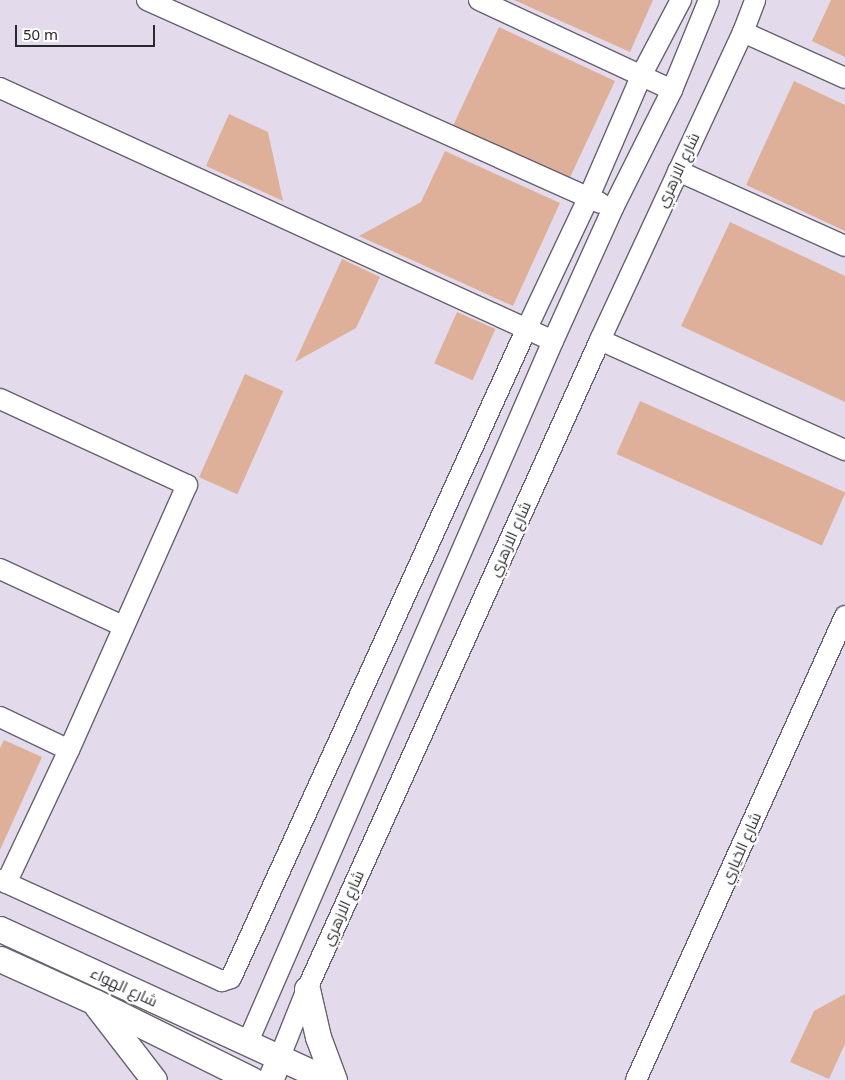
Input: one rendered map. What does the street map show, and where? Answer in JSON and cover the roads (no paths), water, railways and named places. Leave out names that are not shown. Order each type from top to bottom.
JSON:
[{"type":"main road","name":"شارع الهواء","points":[[0,929],[248,1044],[275,1069],[328,1080]]},
{"type":"main road","name":"شارع الهواء","points":[[0,959],[94,1002],[241,1078]]},
{"type":"main road","points":[[307,989],[318,1037],[334,1080]]},
{"type":"main road","points":[[94,1002],[154,1080]]},
{"type":"main road","points":[[241,1078],[248,1044]]},
{"type":"street","points":[[147,0],[588,199],[613,208]]},
{"type":"street","points":[[480,0],[642,74],[672,90]]},
{"type":"street","points":[[0,399],[187,485],[123,626],[70,750],[3,881],[222,981],[231,978],[526,330],[588,199],[642,74],[681,0]]},
{"type":"street","points":[[248,1044],[553,341],[613,208],[672,90],[709,0]]},
{"type":"street","name":"شارع الازهري","points":[[275,1069],[307,989],[600,340],[743,32],[755,0]]},
{"type":"street","points":[[743,32],[845,78]]},
{"type":"street","points":[[0,88],[553,341]]},
{"type":"street","points":[[678,171],[845,246]]},
{"type":"street","points":[[600,340],[845,450]]},
{"type":"street","points":[[0,569],[123,626]]},
{"type":"street","name":"شارع الخياري","points":[[636,1080],[845,616]]},
{"type":"street","points":[[0,718],[70,750]]}]
